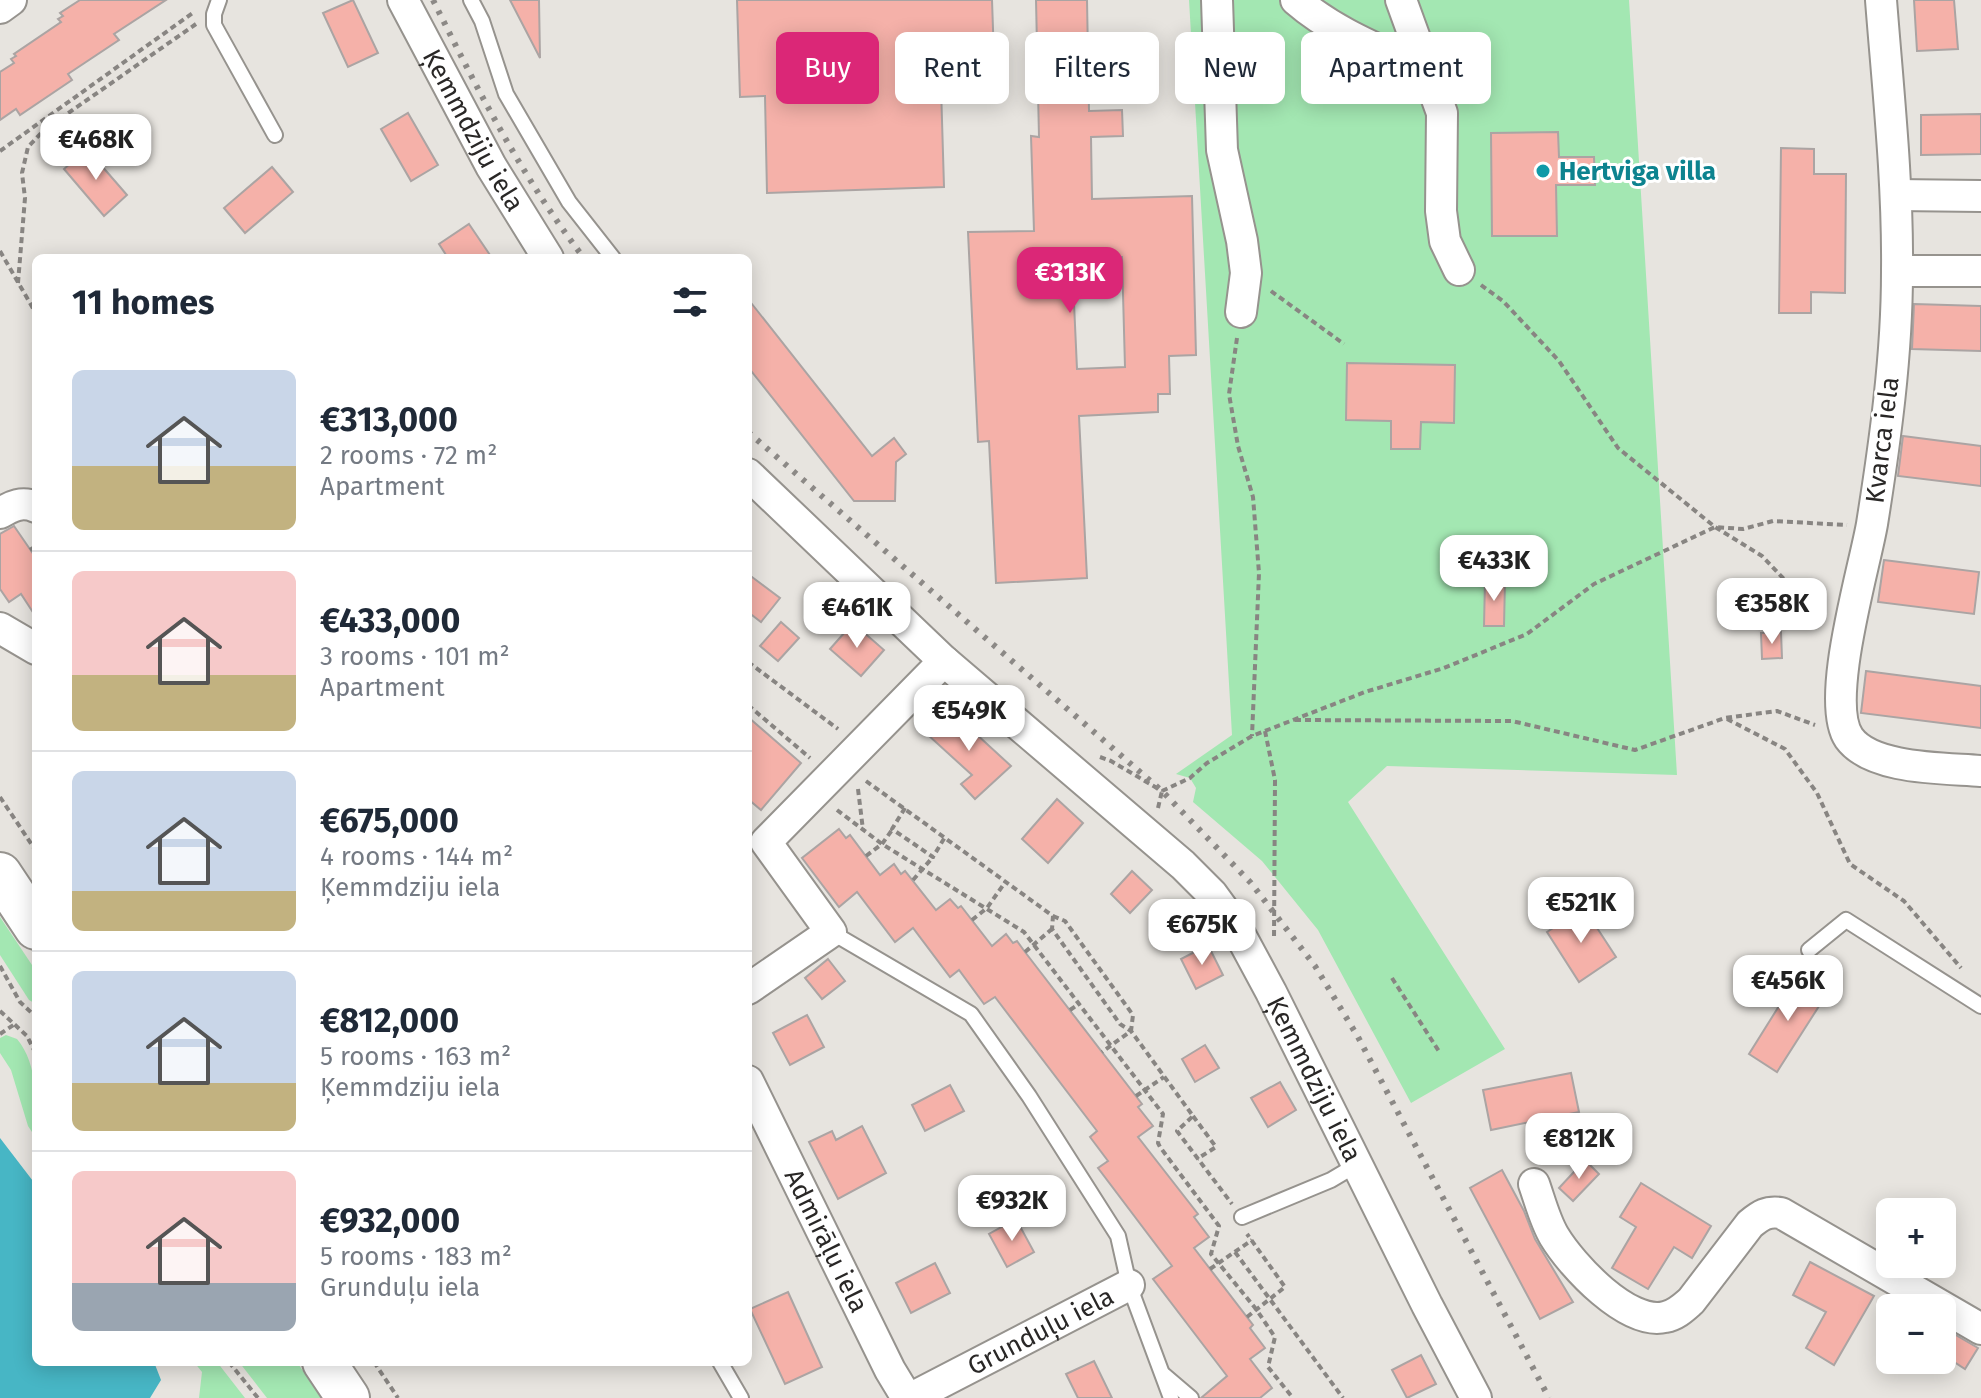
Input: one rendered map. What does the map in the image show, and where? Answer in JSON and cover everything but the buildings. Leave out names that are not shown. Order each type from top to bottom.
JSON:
[{"type":"street","points":[[0,8],[11,0]]},
{"type":"street","name":"Ķemmdziju iela","points":[[403,0],[491,166],[546,254]]},
{"type":"street","points":[[1217,0],[1222,150],[1246,273],[1241,312]]},
{"type":"street","points":[[1296,0],[1342,32]]},
{"type":"street","points":[[1401,0],[1413,32]]},
{"type":"street","name":"Kvarca iela","points":[[1849,737],[1842,716],[1840,681],[1871,527],[1886,431],[1897,271],[1896,195],[1881,0]]},
{"type":"street","points":[[1439,104],[1442,113],[1441,211],[1445,241],[1459,270]]},
{"type":"street","points":[[1896,195],[1981,196]]},
{"type":"street","points":[[1897,271],[1981,271]]},
{"type":"street","name":"Ķemmdziju iela","points":[[752,478],[944,661],[1183,865],[1212,894],[1236,927],[1271,992],[1476,1398]]},
{"type":"street","points":[[0,513],[13,505],[32,505]]},
{"type":"street","points":[[0,628],[32,647]]},
{"type":"street","points":[[752,986],[831,932],[757,833],[822,783],[944,661]]},
{"type":"street","points":[[1849,737],[1864,751],[1886,760],[1981,771]]},
{"type":"street","points":[[0,874],[32,922]]},
{"type":"street","name":"Admirāļu iela","points":[[752,1089],[890,1370],[909,1398]]},
{"type":"street","points":[[1534,1184],[1553,1235],[1572,1260],[1616,1302],[1644,1317],[1667,1317],[1680,1311],[1750,1224],[1762,1214],[1773,1212],[1781,1213],[1981,1329]]},
{"type":"street","name":"Grunduļu iela","points":[[909,1398],[1129,1285]]},
{"type":"street","points":[[327,1366],[348,1398]]},
{"type":"lane","points":[[471,0],[482,21],[506,94],[569,202],[610,254]]},
{"type":"lane","points":[[218,1],[214,25],[275,135]]},
{"type":"lane","points":[[1809,950],[1846,920],[1981,1006]]},
{"type":"lane","points":[[831,932],[971,1014],[1029,1096],[1118,1236],[1129,1285],[1171,1398]]},
{"type":"lane","points":[[1242,1217],[1331,1180],[1358,1164]]},
{"type":"lane","points":[[722,1366],[741,1398]]},
{"type":"lane","points":[[1161,1373],[1191,1398]]},
{"type":"path","points":[[0,151],[207,3],[218,1]]},
{"type":"path","points":[[18,283],[25,198],[22,173],[28,147],[44,130],[193,28],[218,1]]},
{"type":"path","points":[[0,251],[32,305]]},
{"type":"path","points":[[1459,270],[1503,301],[1559,361],[1618,448],[1715,527],[1762,556],[1812,611],[1848,642]]},
{"type":"path","points":[[1246,273],[1344,344]]},
{"type":"path","points":[[1241,312],[1229,394],[1238,446],[1253,497],[1259,573],[1252,736]]},
{"type":"path","points":[[1162,791],[1190,778],[1207,763],[1252,736],[1365,692],[1444,668],[1527,634],[1594,584],[1715,527],[1743,529],[1773,521],[1829,524]]},
{"type":"path","points":[[752,665],[859,745]]},
{"type":"path","points":[[752,709],[863,830],[1024,932],[1034,944],[1163,1114],[1158,1143],[1200,1202],[1221,1225],[1211,1254],[1275,1337],[1268,1367],[1293,1398]]},
{"type":"path","points":[[1293,720],[1512,721],[1635,750],[1725,718],[1777,711],[1849,737]]},
{"type":"path","points":[[1725,718],[1785,749],[1817,793],[1850,864],[1904,901],[1967,976]]},
{"type":"path","points":[[1265,731],[1275,780],[1274,941]]},
{"type":"path","points":[[860,777],[1053,916],[1065,921],[1133,1015],[1131,1031],[1102,1052]]},
{"type":"path","points":[[858,788],[863,830]]},
{"type":"path","points":[[0,797],[32,845]]},
{"type":"path","points":[[866,856],[882,844],[905,808]]},
{"type":"path","points":[[892,829],[933,857]]},
{"type":"path","points":[[913,880],[924,870],[945,837]]},
{"type":"path","points":[[972,920],[987,908],[1006,881]]},
{"type":"path","points":[[1053,916],[1052,929],[1120,1024],[1131,1031],[1216,1147],[1197,1159]]},
{"type":"path","points":[[1025,952],[1052,929]]},
{"type":"path","points":[[0,966],[20,1002],[32,1013]]},
{"type":"path","points":[[1392,978],[1440,1053]]},
{"type":"path","points":[[1070,1010],[1080,1003]]},
{"type":"path","points":[[0,1011],[27,1036],[32,1046]]},
{"type":"path","points":[[0,1034],[15,1024]]},
{"type":"path","points":[[1136,1096],[1164,1077]]},
{"type":"path","points":[[1193,1116],[1177,1131],[1242,1217]]},
{"type":"path","points":[[1156,1160],[1164,1154]]},
{"type":"path","points":[[1192,1207],[1200,1202]]},
{"type":"path","points":[[1210,1269],[1250,1238],[1285,1287],[1247,1317]]},
{"type":"path","points":[[1235,1252],[1343,1398]]},
{"type":"path","points":[[232,1366],[258,1398]]},
{"type":"path","points":[[377,1366],[398,1398]]},
{"type":"path","points":[[1266,1380],[1273,1374]]},
{"type":"green space","points":[[1189,0],[1629,0],[1677,775],[1387,766],[1348,802],[1505,1049],[1411,1103],[1318,930],[1262,861],[1193,802],[1196,788],[1190,778],[1176,774],[1232,735],[1195,104],[1285,104],[1285,32],[1191,32]]},
{"type":"green space","points":[[0,917],[32,965],[32,1002],[29,1000],[0,955]]},
{"type":"green space","points":[[6,1035],[17,1039],[29,1061],[32,1070],[32,1132],[11,1070],[0,1053],[0,1038]]},
{"type":"green space","points":[[197,1366],[220,1366],[245,1398],[199,1398],[202,1372]]},
{"type":"green space","points":[[242,1366],[300,1366],[321,1398],[267,1398]]},
{"type":"water","points":[[0,1138],[32,1180],[32,1366],[156,1366],[161,1380],[150,1398],[0,1398]]},
{"type":"railway","points":[[433,0],[521,165],[581,254]]},
{"type":"railway","points":[[752,435],[1162,791],[1251,883],[1315,966],[1358,1037],[1549,1398]]},
{"type":"place","name":"Hertviga villa","points":[[1543,171]]}]
